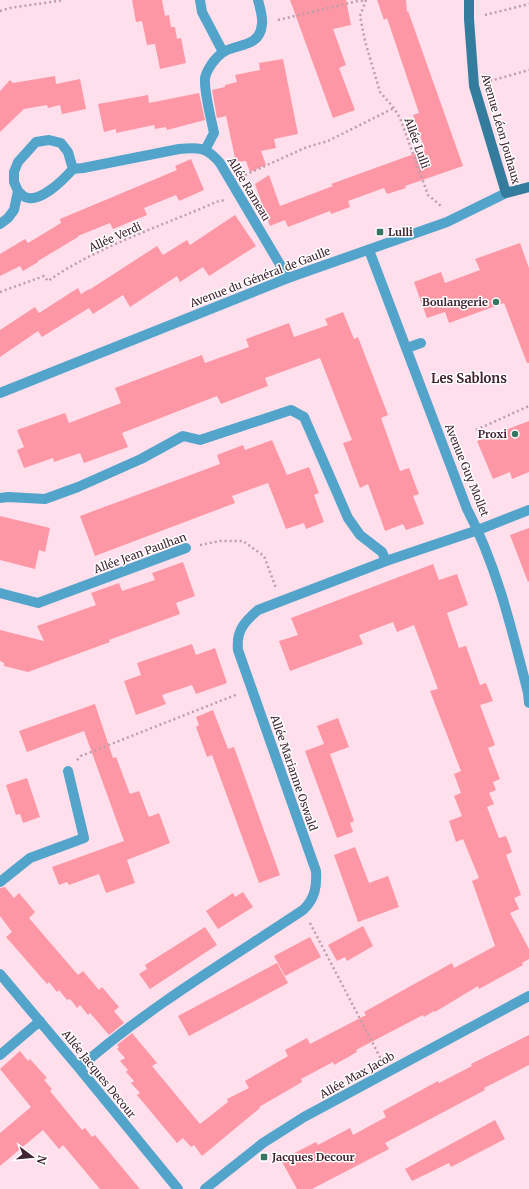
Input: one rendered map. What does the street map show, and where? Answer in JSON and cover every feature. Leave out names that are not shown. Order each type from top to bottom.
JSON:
[{"type":"street","points":[[200,0],[202,12],[223,52]]},
{"type":"street","points":[[73,169],[68,152],[61,143],[49,140],[36,142],[18,162],[14,172],[14,182],[18,191],[26,197],[36,198],[44,194],[66,177],[73,169],[179,149],[194,147],[205,150],[214,133],[205,86],[209,67],[223,52],[252,42],[261,31],[262,23],[258,0]]},
{"type":"street","name":"Avenue Léon Jouhaux","points":[[469,0],[468,19],[474,86],[506,193]]},
{"type":"street","name":"Allée Rameau","points":[[205,150],[213,154],[220,163],[288,278]]},
{"type":"street","name":"Avenue du Général de Gaulle","points":[[0,393],[288,278],[447,222],[506,193],[529,188]]},
{"type":"street","points":[[0,224],[8,218],[14,210],[18,191]]},
{"type":"street","name":"Avenue Guy Mollet","points":[[369,250],[467,509],[478,530],[511,625],[528,693],[529,703]]},
{"type":"street","points":[[407,348],[422,343]]},
{"type":"street","points":[[0,498],[45,499],[78,487],[141,459],[183,436],[200,440],[292,410],[304,417],[348,518],[360,535],[382,552],[386,562]]},
{"type":"street","name":"Allée Marianne Oswald","points":[[79,1068],[149,1012],[303,910],[310,904],[315,893],[317,882],[316,871],[238,650],[237,640],[240,630],[247,619],[258,610],[280,601],[478,530],[529,510]]},
{"type":"street","name":"Allée Jean Paulhan","points":[[0,593],[38,603],[186,548]]},
{"type":"street","points":[[0,882],[30,858],[84,838],[68,771]]},
{"type":"street","name":"Allée Jacques Decour","points":[[0,974],[178,1189]]},
{"type":"street","name":"Allée Max Jacob","points":[[205,1189],[263,1143],[304,1117],[529,996]]},
{"type":"street","points":[[0,1054],[40,1021]]},
{"type":"path","points":[[0,12],[10,8],[64,0]]},
{"type":"path","points":[[262,23],[358,1],[365,1]]},
{"type":"path","name":"Allée Lulli","points":[[365,1],[360,16],[365,41],[380,92],[394,108],[400,118],[428,195],[440,206],[447,222]]},
{"type":"path","points":[[468,19],[529,4]]},
{"type":"path","points":[[474,86],[529,70]]},
{"type":"path","points":[[232,182],[307,147],[328,140],[394,108]]},
{"type":"path","name":"Allée Verdi","points":[[0,292],[44,276],[48,281],[64,269],[114,245],[216,202],[241,197]]},
{"type":"path","points":[[476,430],[529,406]]},
{"type":"path","name":"Allée Jean Paulhan","points":[[186,548],[220,541],[243,541],[264,556],[280,601]]},
{"type":"path","points":[[68,771],[81,756],[252,689]]},
{"type":"path","points":[[303,910],[388,1072]]},
{"type":"building","points":[[132,0],[162,0],[165,16],[169,15],[171,27],[175,27],[177,39],[181,38],[186,63],[160,69],[155,44],[147,45],[142,21],[136,22]]},
{"type":"building","points":[[290,0],[346,0],[351,25],[333,29],[346,65],[339,68],[355,110],[333,118]]},
{"type":"building","points":[[377,0],[406,0],[407,12],[408,11],[463,166],[405,186],[406,188],[387,194],[384,188],[348,201],[350,207],[331,214],[330,211],[288,227],[285,220],[270,226],[255,184],[269,175],[280,206],[333,186],[331,184],[425,150],[413,115],[419,113],[387,18],[384,20]]},
{"type":"building","points":[[283,59],[298,134],[274,139],[276,148],[261,151],[266,165],[250,172],[246,161],[236,162],[226,116],[217,118],[212,90],[237,82],[235,75],[260,70],[259,63]]},
{"type":"building","points":[[55,76],[56,84],[80,79],[86,109],[62,114],[60,105],[48,108],[47,105],[24,109],[0,132],[0,91],[10,80],[13,83]]},
{"type":"building","points":[[199,93],[205,120],[167,130],[166,127],[155,129],[154,125],[116,133],[116,129],[104,132],[98,104],[148,95],[149,103]]},
{"type":"building","points":[[191,159],[204,190],[179,201],[176,195],[144,208],[147,215],[113,229],[110,223],[78,236],[23,271],[20,266],[0,276],[0,254],[25,239],[28,243],[61,223],[60,219],[177,170],[175,166]]},
{"type":"building","points":[[235,215],[256,246],[209,276],[203,267],[180,282],[177,276],[130,307],[123,295],[93,314],[89,308],[42,337],[38,331],[0,357],[0,330],[35,307],[39,313],[78,288],[81,294],[89,290],[157,246],[163,255],[187,240],[190,245]]},
{"type":"building","points":[[520,243],[529,268],[529,363],[527,363],[504,303],[449,323],[445,312],[427,318],[414,282],[441,272],[445,283],[480,270],[475,259]]},
{"type":"building","points":[[343,312],[354,339],[358,337],[388,415],[381,418],[400,471],[409,468],[419,494],[413,496],[424,524],[406,530],[403,524],[385,531],[368,484],[360,488],[343,443],[352,440],[320,358],[265,378],[268,386],[221,404],[217,396],[122,433],[128,447],[84,463],[80,453],[54,462],[53,458],[24,468],[17,450],[24,447],[17,430],[65,413],[69,423],[121,403],[115,388],[202,355],[205,363],[249,347],[246,339],[289,323],[294,337],[328,325],[325,319]]},
{"type":"building","points":[[529,421],[529,472],[512,479],[510,472],[493,479],[477,441]]},
{"type":"building","points":[[272,440],[287,475],[309,467],[319,493],[314,495],[324,522],[306,529],[304,523],[286,529],[268,483],[232,496],[235,503],[95,556],[80,516],[220,464],[217,455],[243,445],[245,450]]},
{"type":"building","points":[[0,516],[50,528],[45,552],[39,550],[35,569],[0,560]]},
{"type":"building","points":[[529,528],[529,581],[528,582],[510,535]]},
{"type":"building","points":[[183,562],[195,596],[176,603],[180,614],[109,640],[110,642],[28,672],[4,666],[4,663],[0,661],[0,630],[44,641],[37,626],[96,605],[91,593],[119,583],[122,591],[155,580],[152,573]]},
{"type":"building","points":[[433,564],[439,580],[457,574],[468,605],[447,613],[459,648],[466,646],[480,685],[486,683],[493,701],[480,705],[495,745],[488,748],[500,779],[493,782],[496,790],[489,793],[494,804],[487,807],[499,838],[506,836],[512,852],[506,855],[521,895],[514,898],[519,909],[510,913],[529,949],[529,959],[522,963],[523,965],[479,989],[478,986],[435,1012],[434,1011],[424,1017],[423,1015],[356,1050],[357,1052],[334,1065],[333,1062],[301,1079],[302,1082],[259,1107],[260,1108],[202,1156],[194,1145],[191,1147],[183,1138],[177,1143],[137,1095],[140,1093],[131,1083],[134,1081],[126,1072],[128,1070],[120,1061],[125,1058],[117,1049],[119,1047],[117,1045],[132,1033],[157,1063],[152,1066],[200,1124],[228,1102],[227,1099],[249,1088],[245,1081],[288,1056],[285,1050],[307,1038],[310,1044],[366,1015],[364,1012],[452,963],[454,968],[495,946],[472,881],[479,878],[463,839],[456,842],[449,821],[462,816],[454,796],[461,793],[454,774],[461,771],[430,691],[438,689],[414,625],[397,632],[393,622],[359,635],[363,644],[290,671],[279,641],[298,635],[291,618]]},
{"type":"building","points":[[192,644],[196,655],[215,648],[227,683],[196,694],[192,685],[162,695],[166,704],[136,715],[124,681],[141,675],[137,663]]},
{"type":"building","points":[[95,704],[113,758],[116,757],[130,794],[139,791],[149,817],[159,813],[170,843],[127,860],[135,883],[106,893],[99,874],[69,885],[67,882],[59,885],[52,867],[124,841],[84,731],[27,752],[19,731]]},
{"type":"building","points":[[213,710],[228,749],[234,747],[280,875],[259,883],[212,755],[207,757],[196,727],[199,725],[196,717]]},
{"type":"building","points":[[338,718],[349,747],[330,754],[354,821],[350,823],[353,832],[337,838],[305,751],[324,744],[317,726]]},
{"type":"building","points":[[27,778],[40,817],[23,823],[20,814],[16,815],[6,785]]},
{"type":"building","points":[[355,847],[369,883],[388,876],[399,907],[358,922],[334,855]]},
{"type":"building","points":[[5,887],[14,898],[19,893],[35,912],[29,918],[78,975],[83,971],[99,990],[102,987],[119,1007],[114,1011],[124,1023],[109,1035],[90,1013],[88,1015],[80,1005],[77,1008],[70,999],[67,1000],[59,990],[57,992],[49,982],[47,984],[6,937],[12,932],[0,916],[0,888]]},
{"type":"building","points":[[243,892],[253,907],[218,929],[206,911],[233,893],[235,897]]},
{"type":"building","points":[[363,926],[373,946],[347,961],[345,957],[337,961],[328,945]]},
{"type":"building","points":[[205,927],[217,945],[150,989],[139,974],[147,969],[145,965]]},
{"type":"building","points":[[310,937],[321,957],[285,976],[274,956]]},
{"type":"building","points":[[277,963],[288,983],[189,1036],[178,1016]]},
{"type":"building","points":[[529,1035],[529,1065],[484,1088],[485,1090],[385,1143],[389,1149],[312,1189],[297,1189],[281,1160],[316,1142],[318,1145],[350,1128],[353,1135],[386,1117],[383,1111],[438,1081],[439,1083],[472,1066],[471,1064]]},
{"type":"building","points":[[20,1051],[28,1061],[30,1059],[47,1078],[44,1080],[52,1089],[50,1091],[82,1130],[85,1128],[92,1137],[95,1135],[140,1189],[100,1189],[63,1145],[59,1149],[43,1130],[0,1166],[0,1133],[31,1107],[0,1069]]},
{"type":"building","points":[[495,1120],[505,1139],[451,1167],[449,1163],[412,1181],[405,1169]]},
{"type":"place","name":"Lulli","points":[[380,232]]},
{"type":"place","name":"Boulangerie","points":[[496,302]]},
{"type":"place","name":"Proxi","points":[[515,434]]},
{"type":"place","name":"Jacques Decour","points":[[264,1157]]},
{"type":"district","name":"Les Sablons","points":[[469,378]]}]
